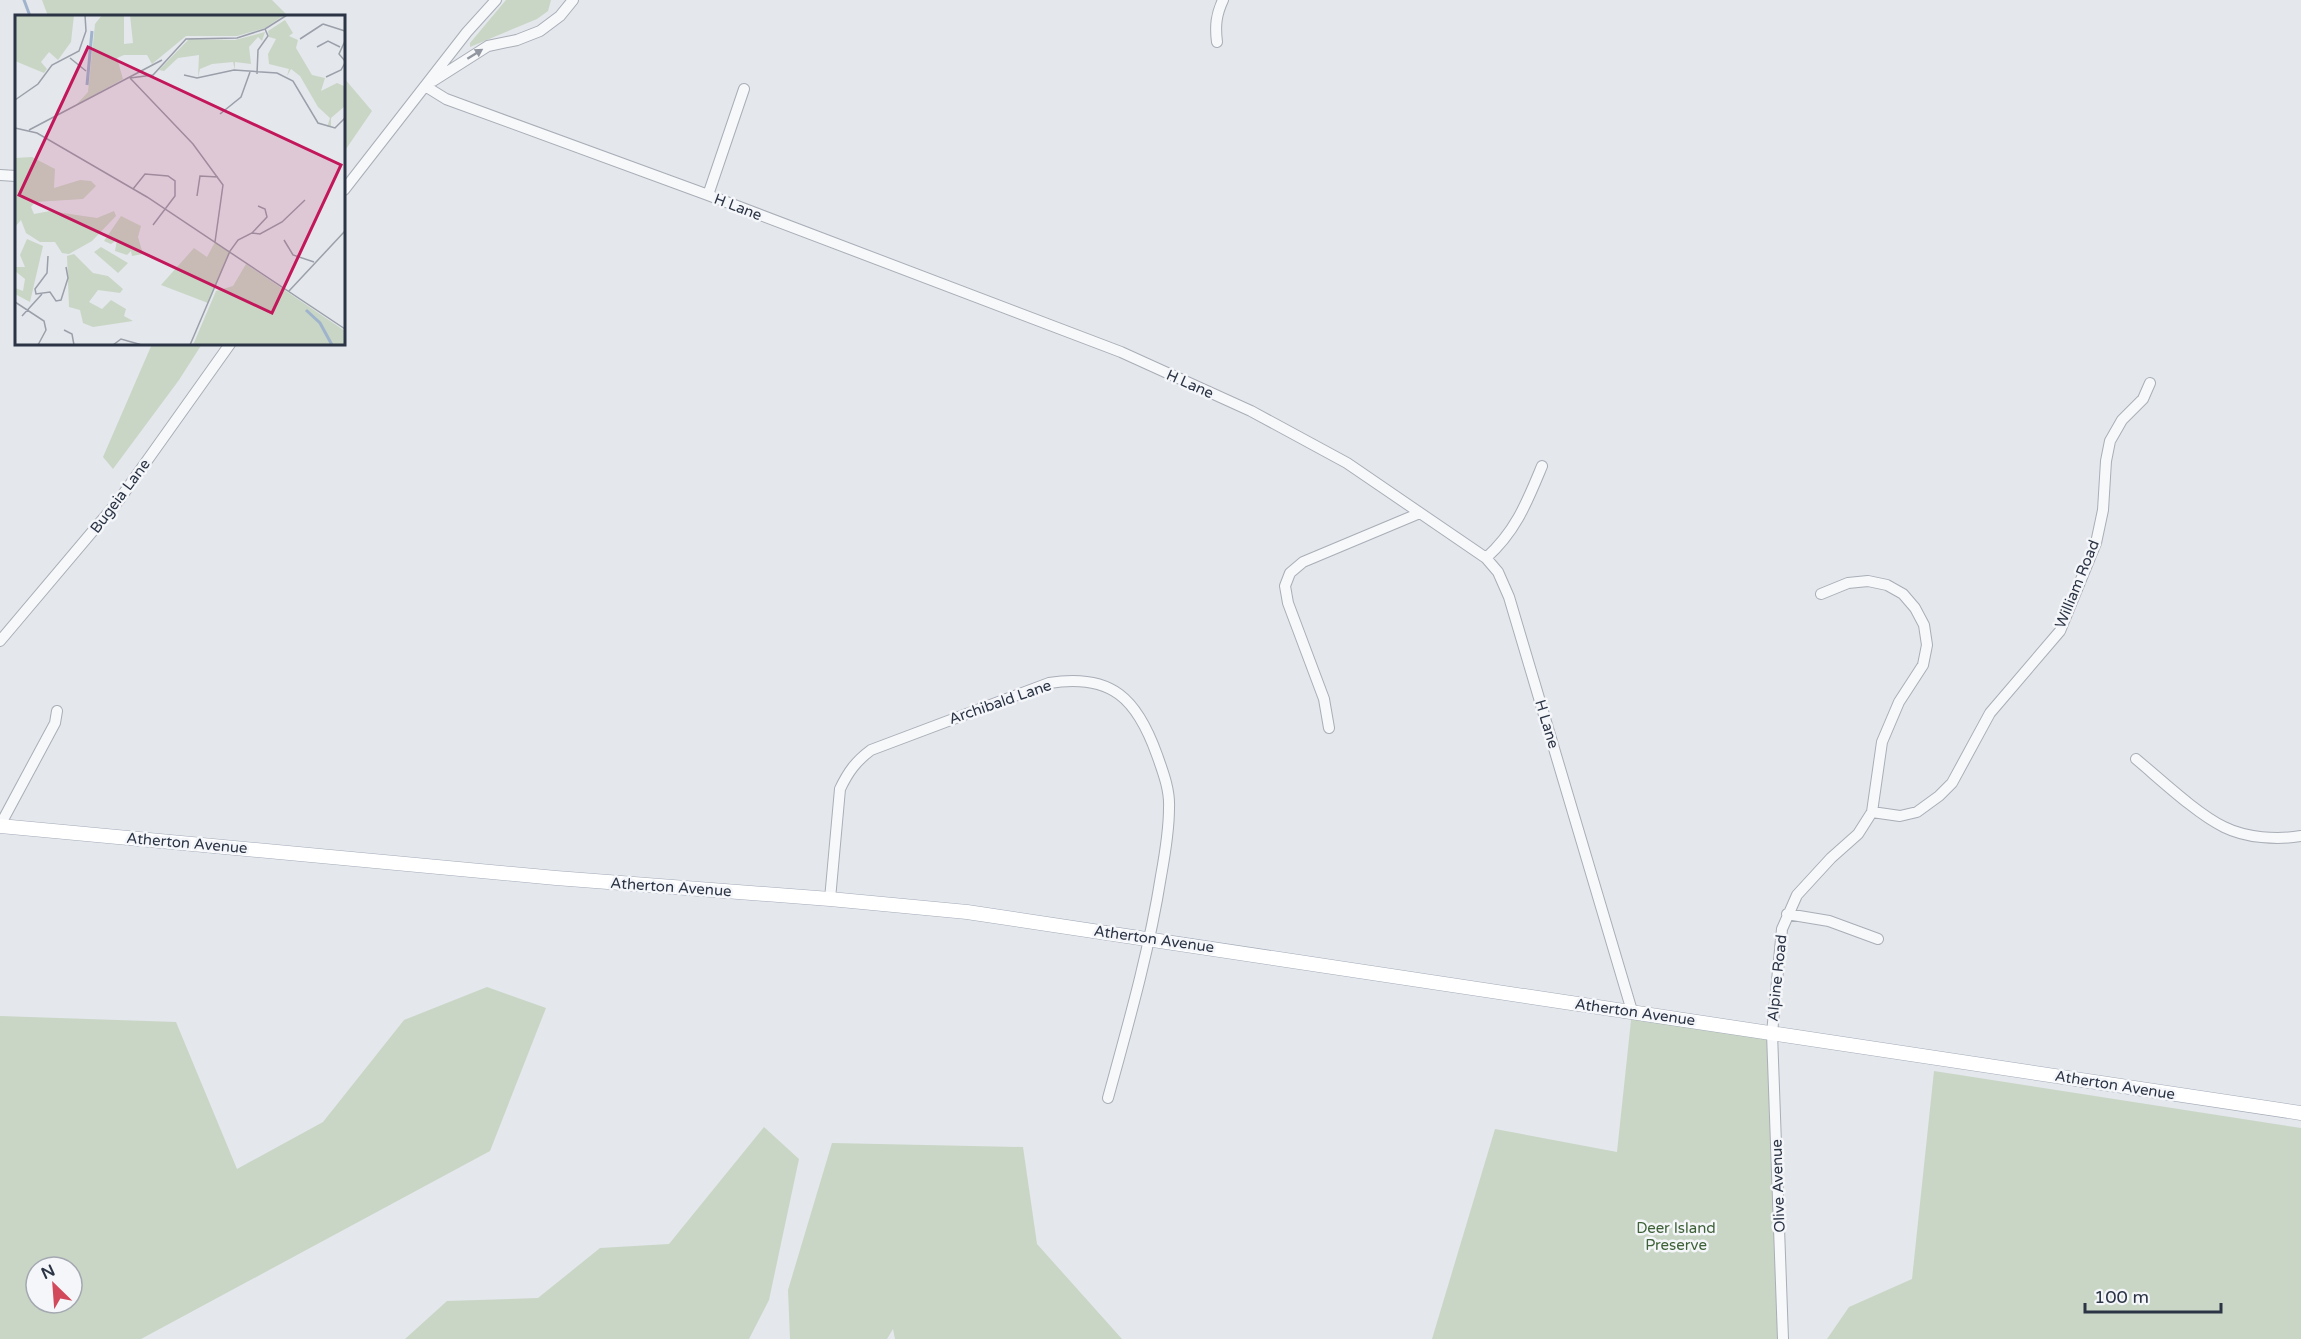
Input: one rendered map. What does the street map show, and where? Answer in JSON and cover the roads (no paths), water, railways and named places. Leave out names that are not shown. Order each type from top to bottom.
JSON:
[{"type":"main road","name":"Atherton Avenue","points":[[1,826],[591,882],[830,899],[967,912],[2301,1113]]},
{"type":"street","points":[[345,189],[467,32],[496,0]]},
{"type":"street","points":[[1217,42],[1215,25],[1223,0]]},
{"type":"street","points":[[425,86],[488,46],[517,40],[540,31],[560,16],[572,1]]},
{"type":"street","name":"H Lane","points":[[425,86],[446,99],[708,195],[1121,352],[1251,411],[1347,463],[1486,558],[1498,572],[1509,597],[1632,1011]]},
{"type":"street","points":[[708,195],[744,89]]},
{"type":"street","points":[[0,175],[15,176]]},
{"type":"street","name":"Bugeia Lane","points":[[0,641],[119,500],[229,345]]},
{"type":"street","name":"William Road","points":[[1872,812],[1900,816],[1917,812],[1939,796],[1952,783],[1990,713],[2060,631],[2096,543],[2103,510],[2106,461],[2110,441],[2122,420],[2143,399],[2150,383]]},
{"type":"street","points":[[1486,558],[1503,542],[1523,512],[1542,466]]},
{"type":"street","points":[[1329,728],[1324,699],[1288,603],[1285,586],[1290,573],[1303,562],[1420,513]]},
{"type":"street","name":"Alpine Road","points":[[1772,1033],[1782,929],[1787,914],[1797,895],[1831,858],[1858,834],[1872,812],[1877,770],[1885,735],[1899,702],[1923,665],[1928,645],[1924,625],[1915,608],[1903,594],[1887,585],[1868,581],[1848,583],[1821,594]]},
{"type":"street","name":"Archibald Lane","points":[[830,899],[840,789],[848,772],[871,750],[1049,683],[1072,679],[1091,682],[1118,693],[1139,714],[1149,732],[1166,784],[1170,806],[1151,939],[1108,1098]]},
{"type":"street","points":[[1,826],[3,818],[55,723],[57,711]]},
{"type":"street","points":[[2136,759],[2224,827],[2254,837],[2301,836]]},
{"type":"street","points":[[1787,914],[1829,921],[1878,939]]},
{"type":"street","name":"Olive Avenue","points":[[1772,1033],[1783,1339]]},
{"type":"waterway","points":[[24,0],[30,15]]},
{"type":"park label","name":"Deer Island Preserve","points":[[1676,1236]]}]
